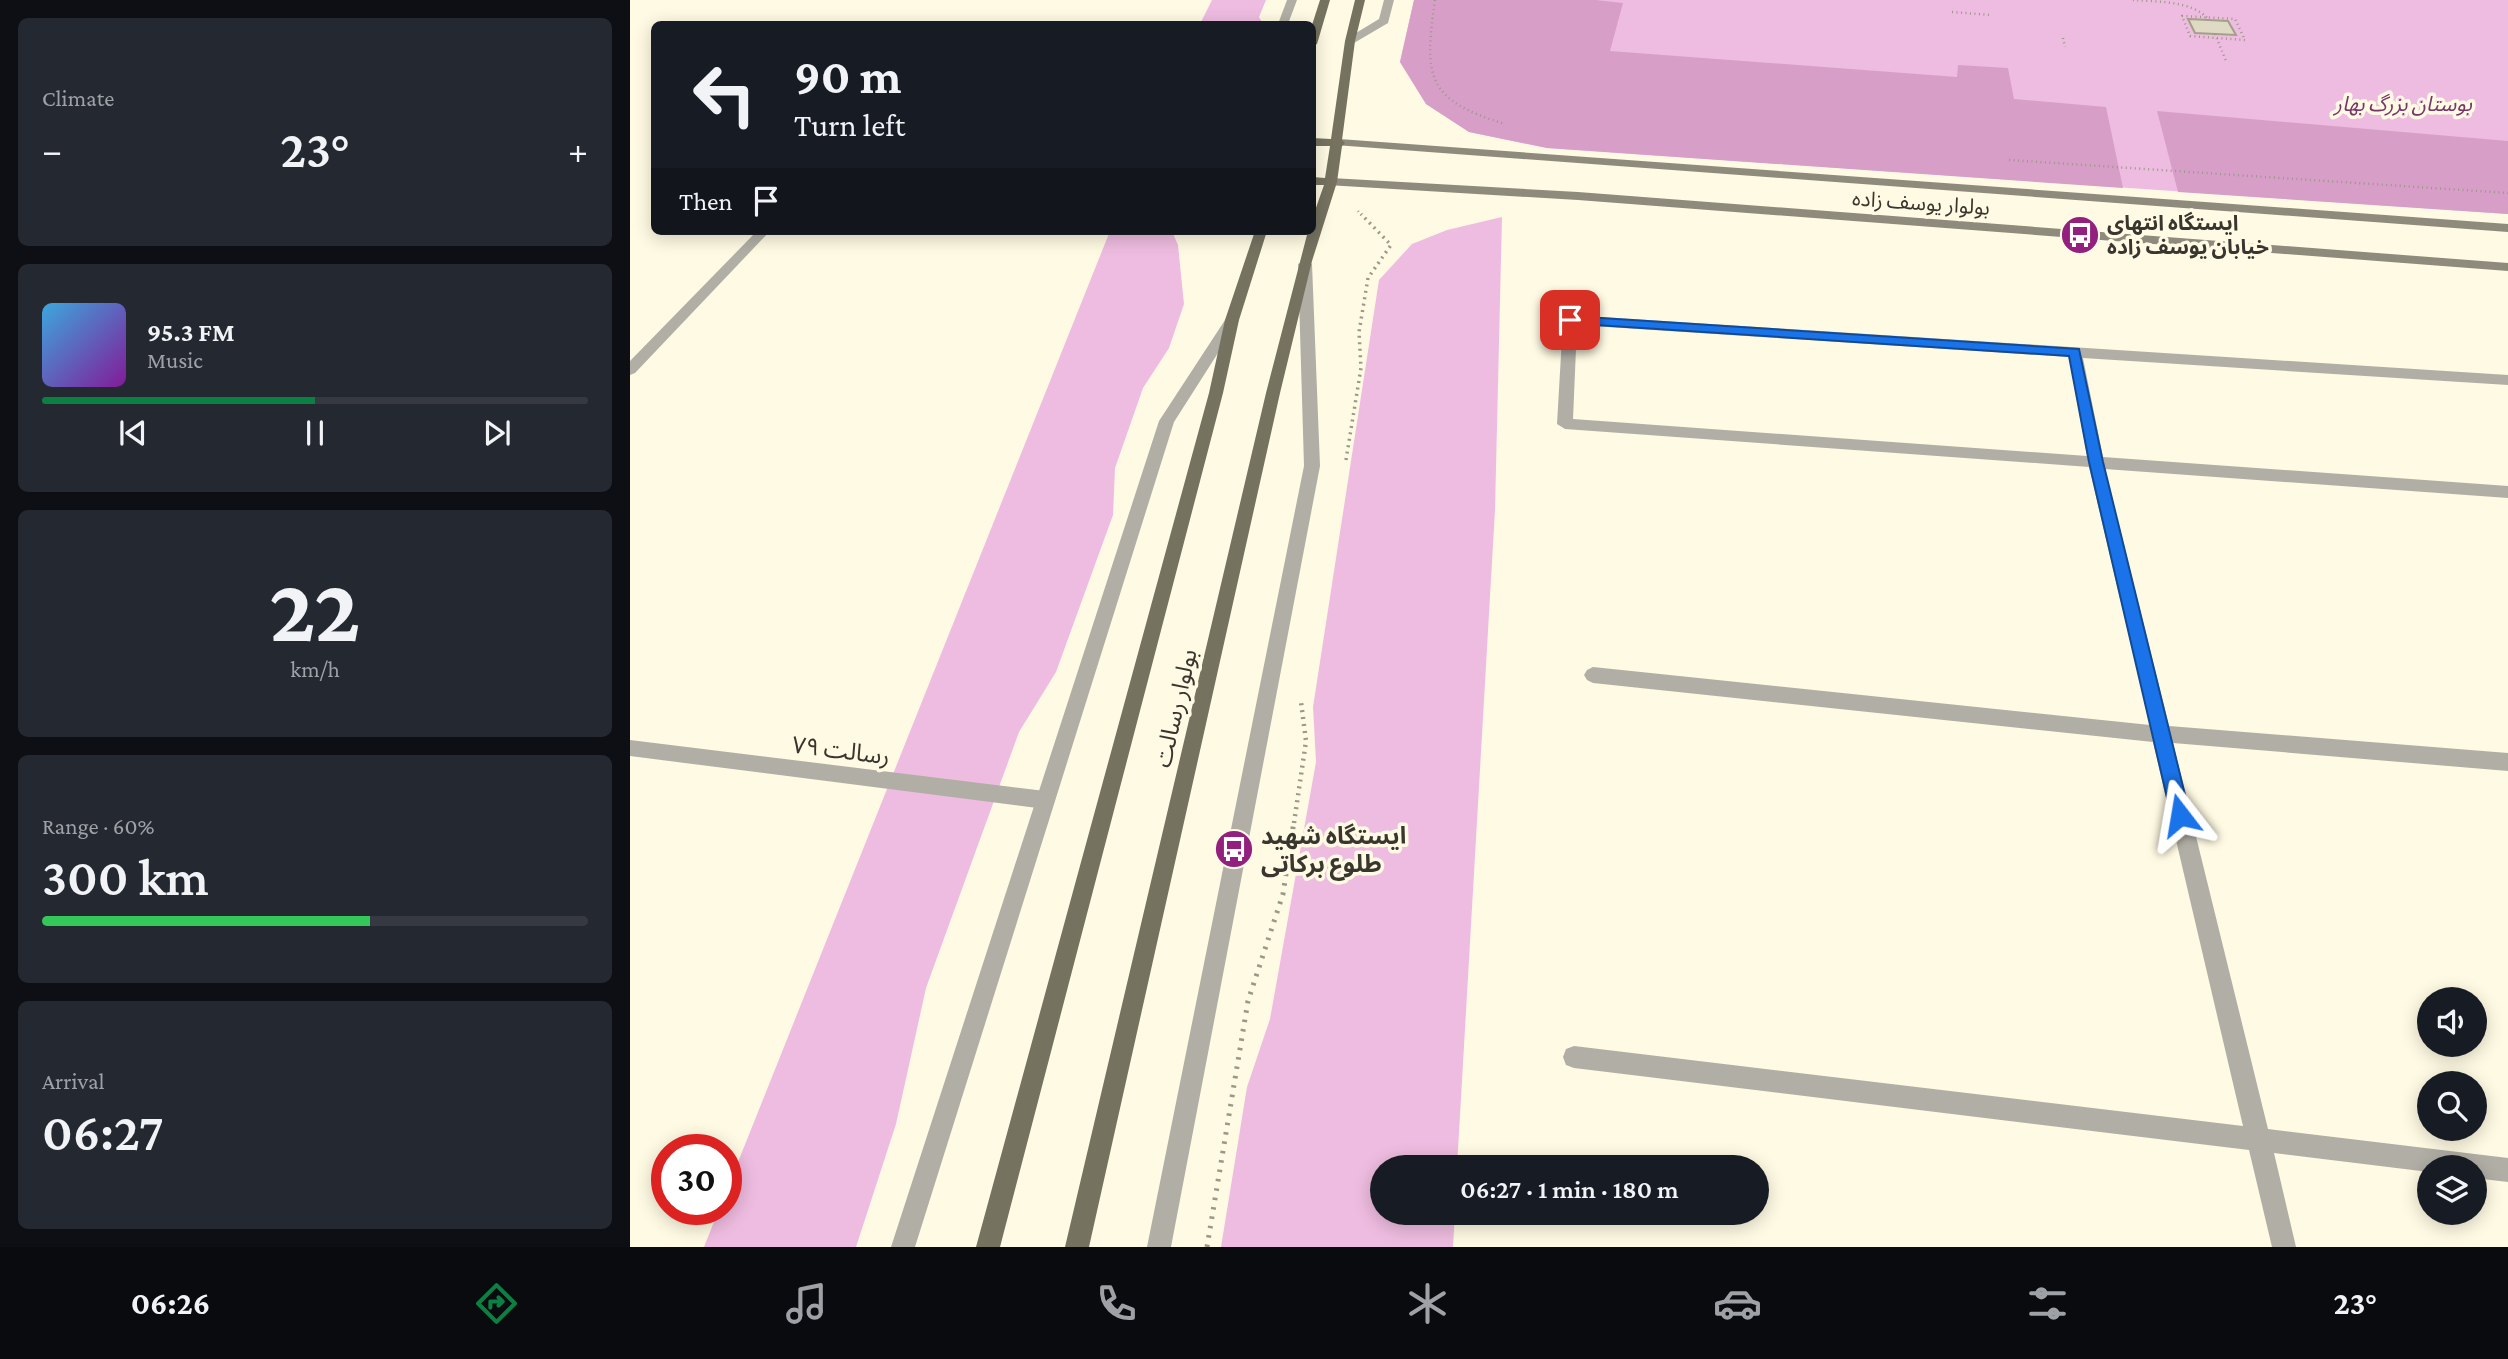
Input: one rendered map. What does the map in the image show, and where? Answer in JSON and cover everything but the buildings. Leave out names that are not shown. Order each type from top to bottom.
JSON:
[{"type":"main road","points":[[1316,30],[1325,0]]},
{"type":"main road","points":[[1316,142],[1339,143],[1350,41],[1360,0]]},
{"type":"main road","name":"بولوار رسالت","points":[[1316,228],[1331,182],[1339,143]]},
{"type":"main road","name":"بولوار یوسف زاده","points":[[1339,143],[2508,228]]},
{"type":"main road","points":[[1316,181],[1331,182]]},
{"type":"main road","name":"بولوار یوسف زاده","points":[[1331,182],[1578,197],[2508,267]]},
{"type":"main road","name":"بولوار رسالت","points":[[988,1247],[1216,393],[1232,320],[1260,235]]},
{"type":"main road","name":"بولوار رسالت","points":[[1077,1247],[1305,261],[1314,235]]},
{"type":"street","points":[[1284,21],[1292,0]]},
{"type":"street","points":[[1350,41],[1384,21],[1389,0]]},
{"type":"street","points":[[630,370],[760,235]]},
{"type":"street","points":[[1159,1247],[1312,466],[1305,261]]},
{"type":"street","points":[[903,1247],[1167,421],[1232,320]]},
{"type":"street","points":[[2508,380],[1570,320],[1565,424],[2508,492]]},
{"type":"street","points":[[2075,352],[2096,462],[2284,1247]]},
{"type":"street","points":[[1593,675],[2161,734],[2508,762]]},
{"type":"street","name":"رسالت ۷۹","points":[[630,748],[1045,800]]},
{"type":"street","points":[[1574,1057],[2508,1170]]},
{"type":"path","points":[[1435,0],[1429,35],[1429,71],[1445,98],[1469,115],[1506,124]]},
{"type":"path","points":[[2133,0],[2192,5],[2208,18]]},
{"type":"path","points":[[1952,12],[1992,15]]},
{"type":"path","points":[[2182,16],[2208,18],[2235,19],[2245,40],[2190,36],[2182,16]]},
{"type":"path","points":[[2215,36],[2226,61]]},
{"type":"path","points":[[2063,38],[2064,47]]},
{"type":"path","points":[[1996,160],[2508,193]]},
{"type":"green space","points":[[1212,0],[1266,0],[1259,17],[1261,21],[1202,21]]},
{"type":"green space","name":"بوستان بزرگ بهار","points":[[1414,0],[2508,0],[2508,214],[1547,148],[1469,132],[1426,104],[1400,62]]},
{"type":"green space","points":[[1502,217],[1495,510],[1458,1155],[1370,1155],[1370,1225],[1454,1225],[1453,1247],[1221,1247],[1247,1087],[1270,1019],[1316,762],[1313,707],[1379,280],[1412,244],[1447,230]]},
{"type":"green space","points":[[1108,235],[1174,235],[1178,245],[1184,304],[1169,348],[1143,388],[1115,468],[1113,515],[1056,672],[1019,732],[926,988],[896,1124],[856,1247],[704,1247],[713,1225],[742,1225],[742,1152]]},
{"type":"shaded area","points":[[1414,0],[1596,0],[1623,3],[1610,51],[1957,77],[1958,65],[2008,68],[2014,99],[2106,107],[2123,188],[1547,148],[1469,132],[1426,104],[1400,62]]},
{"type":"shaded area","points":[[2157,111],[2508,141],[2508,214],[2178,192]]},
{"type":"place","name":"ایستگاه انتهای خیابان یوسف زاده","points":[[2080,235]]},
{"type":"place","name":"ایستگاه شهید طلوع برکاتی","points":[[1234,849]]},
{"type":"route","points":[[1570,320],[2075,352],[2096,462],[2180,815]]}]
